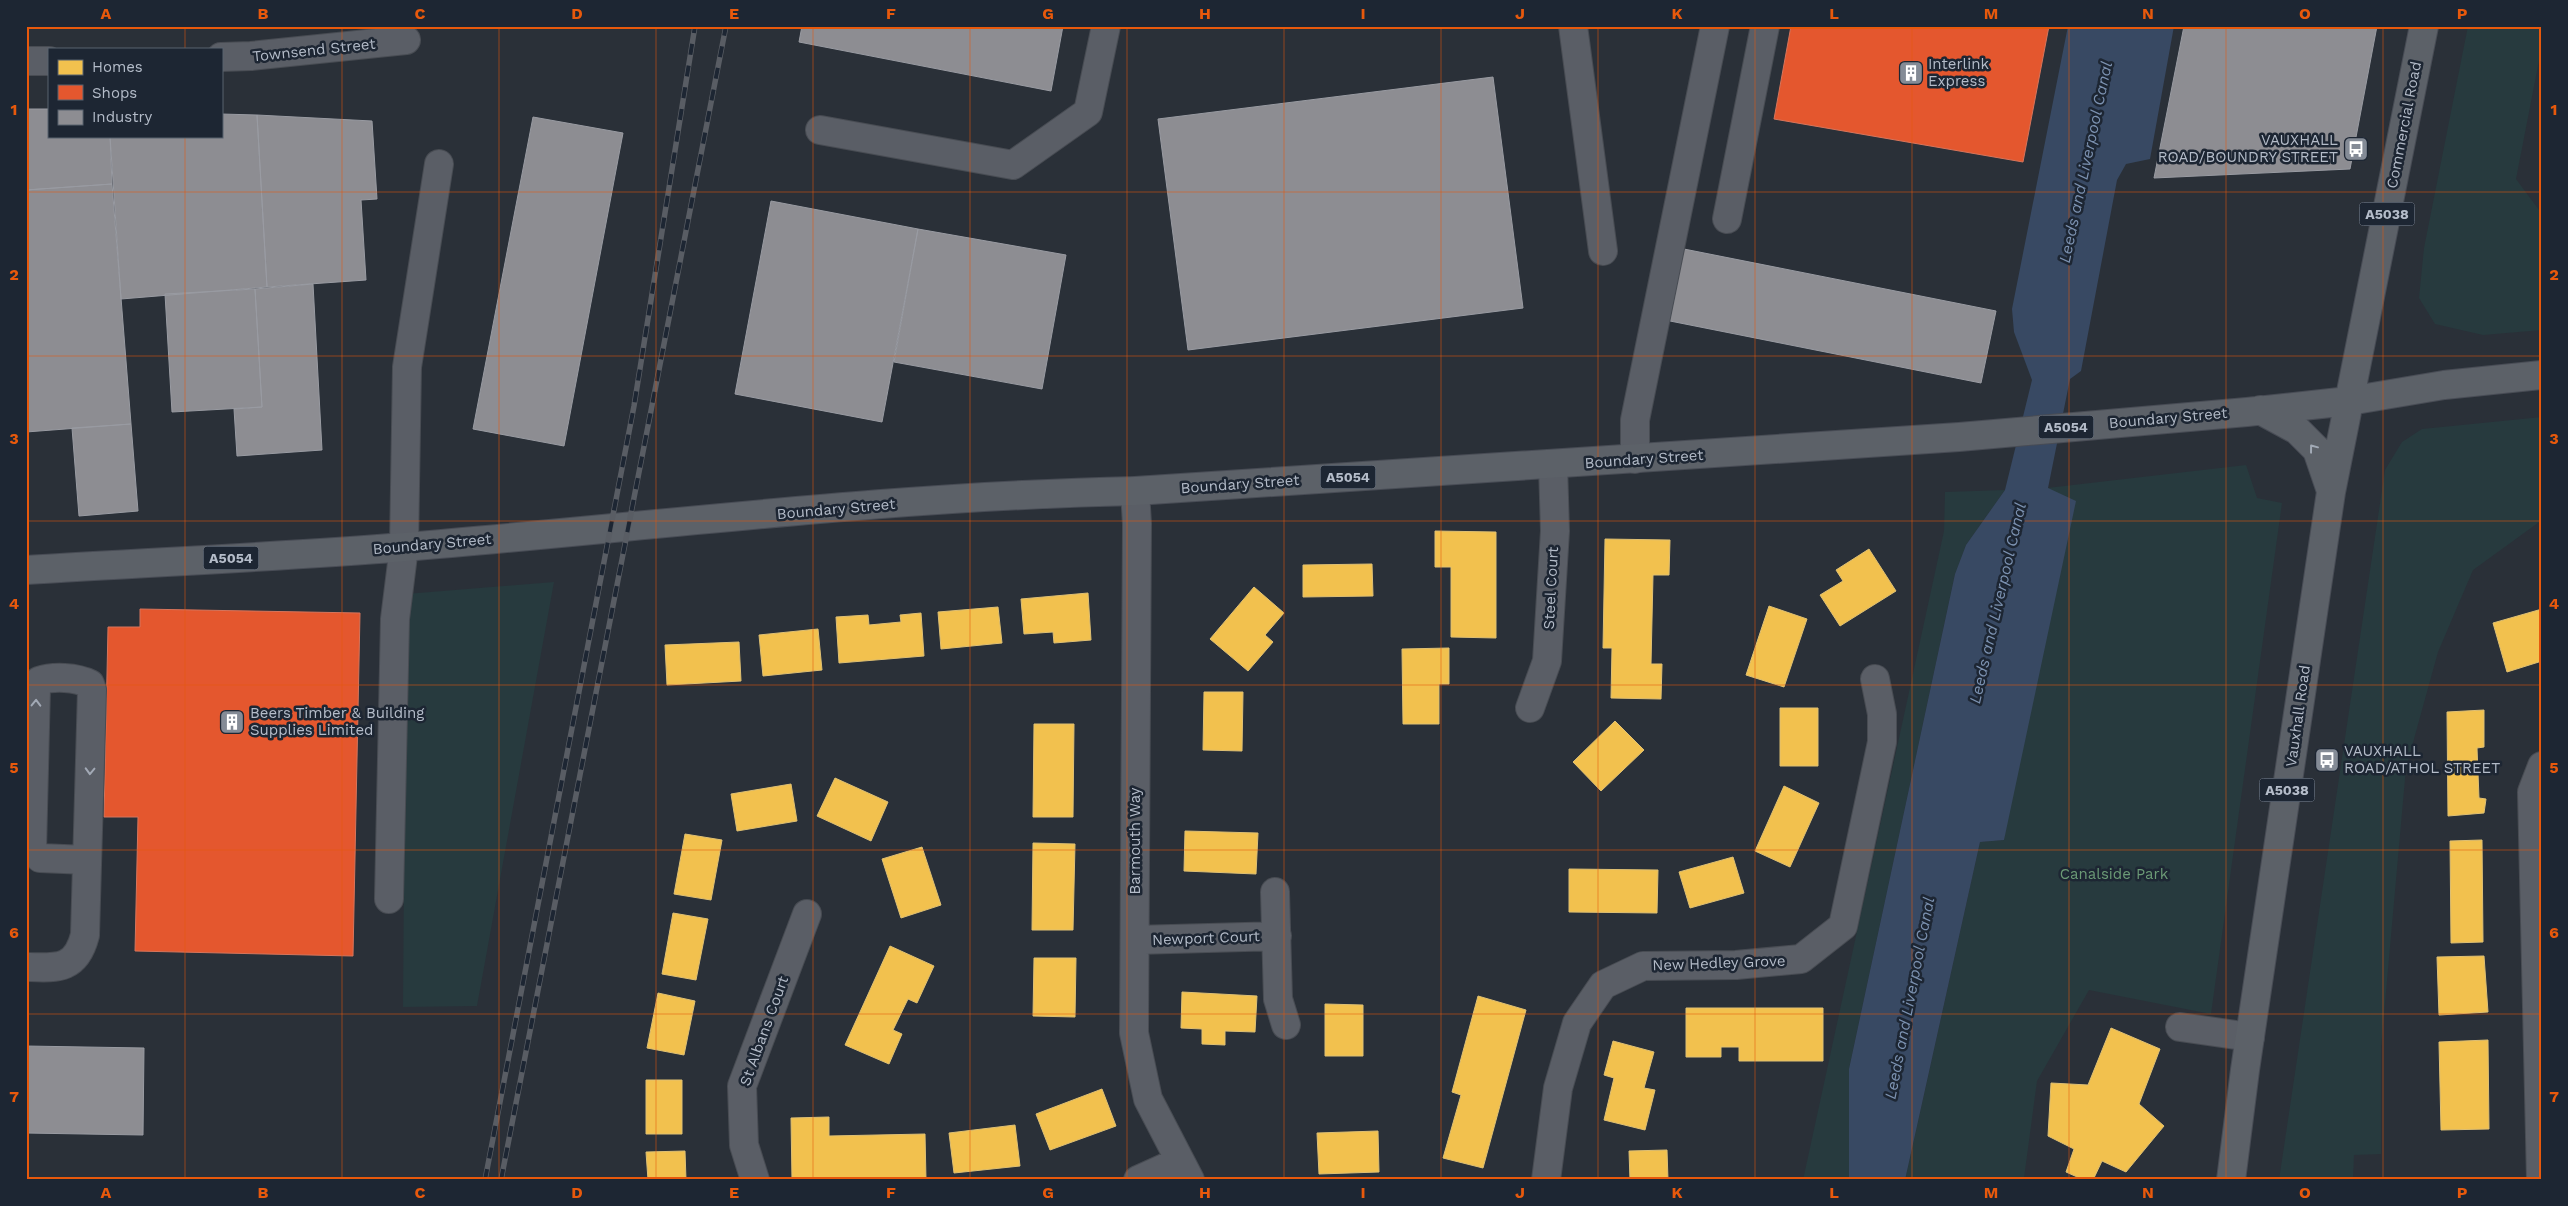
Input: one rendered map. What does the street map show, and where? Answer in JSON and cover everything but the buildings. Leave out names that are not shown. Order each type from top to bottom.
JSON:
[{"type":"main road","name":"Commercial Road","points":[[2349,401],[2424,26]]},
{"type":"main road","name":"Boundary Street","points":[[26,570],[404,547],[1052,492],[1135,491],[1959,437],[2349,401],[2444,385],[2542,375]]},
{"type":"main road","name":"Vauxhall Road","points":[[2231,1180],[2250,1037],[2331,492],[2349,401]]},
{"type":"main road","points":[[2260,410],[2297,430],[2316,450],[2331,492]]},
{"type":"street","points":[[820,130],[1013,165],[1088,112],[1106,26]]},
{"type":"street","points":[[1573,26],[1603,251]]},
{"type":"street","points":[[1635,459],[1635,420],[1715,26]]},
{"type":"street","points":[[1727,219],[1765,26]]},
{"type":"street","name":"Townsend Street","points":[[222,57],[251,56],[406,40]]},
{"type":"street","points":[[26,62],[48,61]]},
{"type":"street","points":[[389,899],[395,619],[404,547],[407,367],[439,164]]},
{"type":"street","name":"Steel Court","points":[[1530,708],[1547,661],[1555,531],[1554,465]]},
{"type":"street","name":"Barmouth Way","points":[[1135,491],[1137,524],[1134,1033],[1148,1099],[1185,1170]]},
{"type":"street","points":[[26,967],[50,968],[72,962],[81,950],[85,935],[92,690],[90,684],[82,680],[46,679],[39,681],[36,687],[32,850],[40,858],[87,860]]},
{"type":"street","name":"New Hedley Grove","points":[[1546,1180],[1558,1088],[1574,1032],[1577,1023],[1603,985],[1643,966],[1736,965],[1801,959],[1843,926],[1882,742],[1882,714],[1875,679]]},
{"type":"street","points":[[2541,1180],[2532,792],[2542,766]]},
{"type":"street","name":"Newport Court","points":[[1275,892],[1278,999],[1286,1025]]},
{"type":"street","name":"St Albans Court","points":[[754,1180],[744,1145],[742,1086],[806,914]]},
{"type":"street","name":"Newport Court","points":[[1135,940],[1277,936]]},
{"type":"street","points":[[2180,1027],[2250,1037]]},
{"type":"street","points":[[1138,1180],[1185,1170]]},
{"type":"green space","points":[[2468,26],[2542,26],[2542,45],[2516,179],[2542,214],[2542,330],[2483,335],[2435,324],[2419,298],[2424,248]]},
{"type":"green space","points":[[2542,417],[2542,520],[2473,570],[2438,652],[2406,768],[2381,1048],[2381,1154],[2354,1155],[2353,1180],[2279,1180],[2385,470],[2402,442],[2422,429]]},
{"type":"green space","name":"Canalside Park","points":[[2246,465],[2257,498],[2282,503],[2211,1014],[2089,990],[2037,1081],[2024,1178],[2031,1180],[1905,1180],[1980,842],[2004,840],[2047,488]]},
{"type":"green space","points":[[2005,490],[1966,545],[1955,574],[1849,1069],[1849,1180],[1803,1180],[1944,531],[1945,492]]},
{"type":"green space","points":[[554,582],[477,1006],[403,1007],[406,594]]},
{"type":"water","name":"Leeds and Liverpool Canal","points":[[2068,26],[2174,26],[2150,159],[2126,164],[2117,180],[2081,371],[2070,379],[2048,488],[2076,501],[2004,840],[1980,842],[1905,1180],[1849,1180],[1849,1069],[1955,574],[1966,545],[2005,490],[2032,380],[2014,332],[2012,309]]},
{"type":"railway","points":[[485,1180],[634,406],[695,26]]},
{"type":"railway","points":[[501,1180],[726,26]]},
{"type":"place","name":"Interlink Express","points":[[1911,73]]},
{"type":"place","name":"VAUXHALL ROAD/BOUNDRY STREET","points":[[2356,149]]},
{"type":"place","name":"Beers Timber & Building Supplies Limited","points":[[232,722]]},
{"type":"place","name":"VAUXHALL ROAD/ATHOL STREET","points":[[2327,760]]}]
